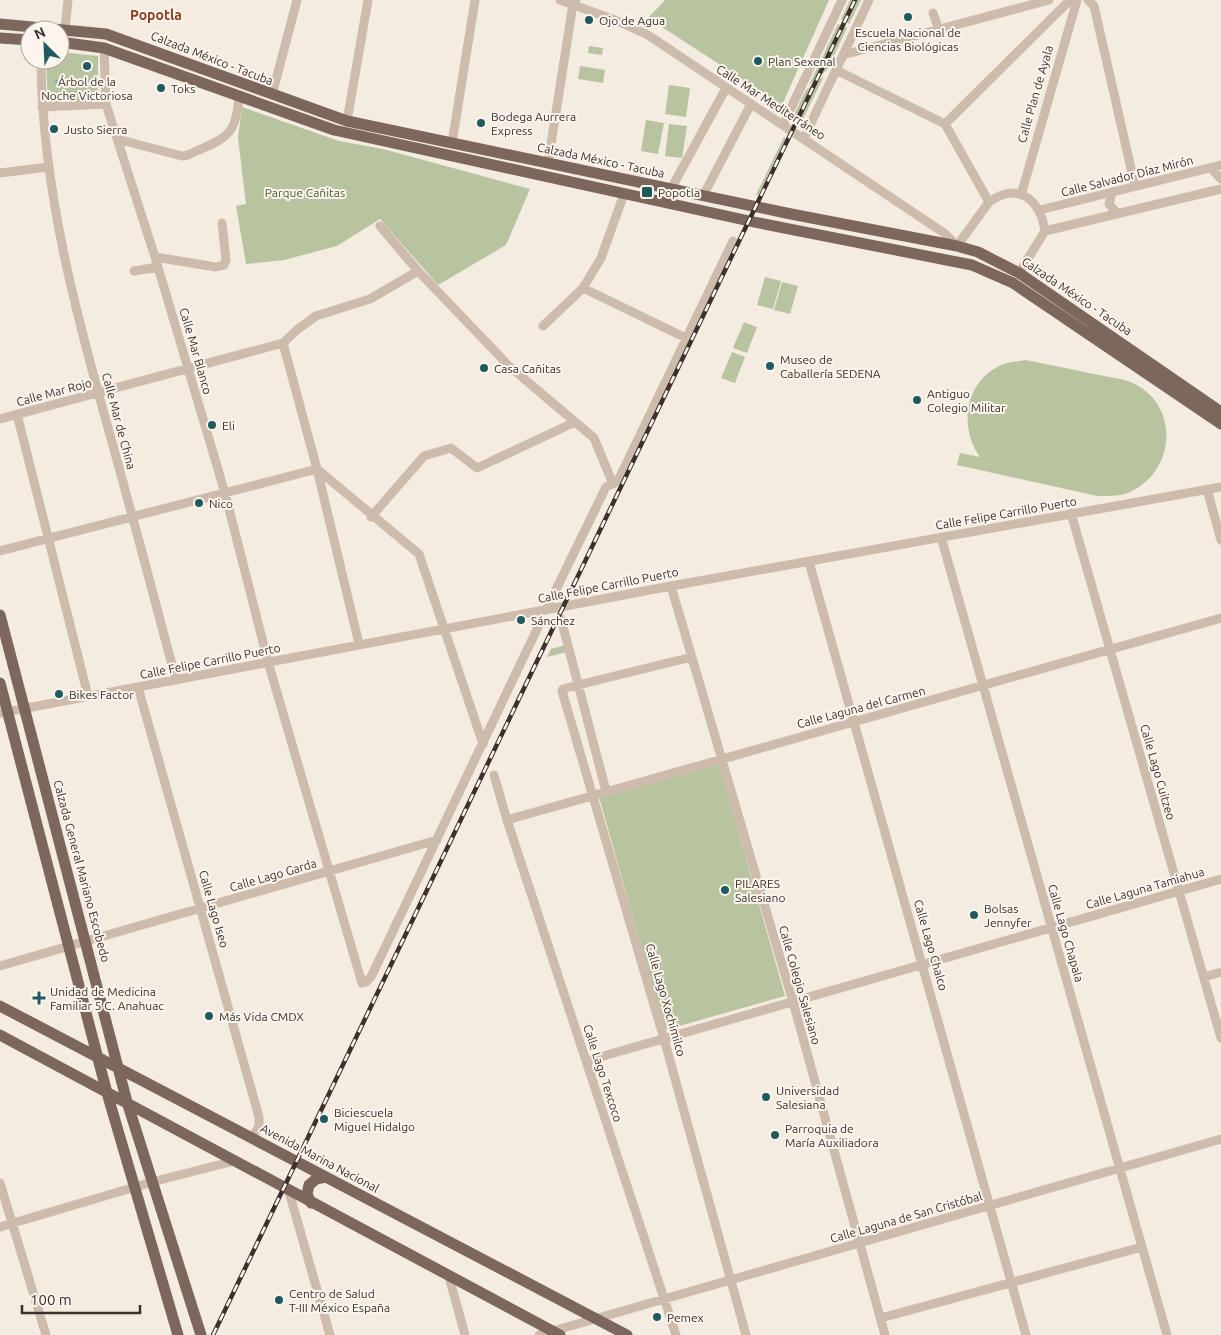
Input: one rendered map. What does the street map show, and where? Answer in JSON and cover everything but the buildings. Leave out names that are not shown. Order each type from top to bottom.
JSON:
[{"type":"main road","name":"Calzada México - Tacuba","points":[[0,24],[20,26]]},
{"type":"main road","name":"Calzada México - Tacuba","points":[[70,30],[106,34],[122,39],[347,121],[703,196],[957,246],[978,252],[1019,273],[1221,412]]},
{"type":"main road","points":[[0,38],[20,39]]},
{"type":"main road","name":"Calzada México - Tacuba","points":[[70,43],[104,48],[334,130],[624,194],[779,227],[955,261],[980,268],[1013,283],[1221,424]]},
{"type":"main road","points":[[723,215],[728,213],[731,207],[726,200]]},
{"type":"main road","points":[[779,227],[776,224],[776,217],[786,213]]},
{"type":"main road","points":[[1013,283],[1019,273]]},
{"type":"main road","name":"Calzada General Mariano Escobedo","points":[[0,615],[127,1102],[201,1335]]},
{"type":"main road","points":[[0,683],[4,712],[70,946],[107,1093],[178,1335]]},
{"type":"main road","name":"Avenida Marina Nacional","points":[[0,1006],[253,1137],[627,1335]]},
{"type":"main road","points":[[0,1035],[127,1102],[291,1193],[556,1333]]},
{"type":"main road","points":[[291,1193],[308,1184],[308,1167]]},
{"type":"main road","points":[[311,1203],[307,1194],[308,1185],[316,1179],[326,1177]]},
{"type":"street","points":[[66,20],[68,0]]},
{"type":"street","points":[[272,95],[297,0]]},
{"type":"street","points":[[347,121],[368,0]]},
{"type":"street","points":[[452,143],[475,0]]},
{"type":"street","name":"Calle Mar Mediterráneo","points":[[560,0],[574,2],[637,29],[804,138],[944,233],[957,246]]},
{"type":"street","points":[[783,125],[842,0]]},
{"type":"street","points":[[804,138],[870,0]]},
{"type":"street","points":[[843,55],[1049,0]]},
{"type":"street","points":[[945,124],[1070,0]]},
{"type":"street","name":"Calle Plan de Ayala","points":[[1020,195],[1077,0]]},
{"type":"street","points":[[1088,0],[1094,6],[1135,186]]},
{"type":"street","points":[[548,164],[574,2]]},
{"type":"street","points":[[934,13],[939,30]]},
{"type":"street","name":"Calle Mar Blanco","points":[[104,48],[106,104],[155,257],[225,493],[268,662],[362,983],[371,977],[437,840]]},
{"type":"street","name":"Calle Mar de China","points":[[41,70],[42,107],[48,167],[69,276],[98,393],[176,680]]},
{"type":"street","points":[[836,70],[945,124],[989,202]]},
{"type":"street","points":[[671,189],[726,88]]},
{"type":"street","points":[[117,139],[182,156],[188,155],[228,135],[237,118],[239,97]]},
{"type":"street","points":[[42,107],[106,104]]},
{"type":"street","points":[[703,196],[751,104]]},
{"type":"street","name":"Calle Salvador Díaz Mirón","points":[[1040,210],[1221,165]]},
{"type":"street","points":[[0,173],[48,167]]},
{"type":"street","points":[[1211,168],[1221,179]]},
{"type":"street","points":[[1019,273],[1046,231],[1221,188]]},
{"type":"street","points":[[957,246],[989,202],[1003,194],[1012,192],[1029,198],[1040,210],[1046,231]]},
{"type":"street","points":[[1112,192],[1109,204],[1117,213]]},
{"type":"street","points":[[543,326],[583,288],[601,258],[624,194]]},
{"type":"street","points":[[155,257],[216,267],[224,265],[226,260],[222,223]]},
{"type":"street","points":[[380,226],[418,271],[509,366],[594,438],[613,484]]},
{"type":"street","points":[[546,610],[606,487],[618,481],[732,241]]},
{"type":"street","points":[[134,271],[158,267]]},
{"type":"street","name":"Calle Mar Rojo","points":[[0,419],[283,344],[298,329],[316,316],[370,299],[418,271]]},
{"type":"street","points":[[583,288],[686,338]]},
{"type":"street","points":[[283,344],[317,470],[359,644]]},
{"type":"street","points":[[17,414],[88,696]]},
{"type":"street","points":[[372,517],[424,456],[451,448],[477,468],[576,422]]},
{"type":"street","points":[[0,551],[317,470]]},
{"type":"street","points":[[317,470],[419,554],[483,744]]},
{"type":"street","name":"Calle Felipe Carrillo Puerto","points":[[4,712],[671,586],[1221,487]]},
{"type":"street","points":[[1207,489],[1221,540]]},
{"type":"street","name":"Calle Lago Cuitzeo","points":[[1071,513],[1221,1036]]},
{"type":"street","name":"Calle Lago Chapala","points":[[940,537],[1167,1335]]},
{"type":"street","name":"Calle Lago Chalco","points":[[809,562],[924,964],[1026,1335]]},
{"type":"street","name":"Calle Colegio Salesiano","points":[[671,586],[793,1002],[886,1335]]},
{"type":"street","name":"Calle Laguna del Carmen","points":[[507,820],[1221,618]]},
{"type":"street","points":[[562,619],[606,791]]},
{"type":"street","points":[[437,840],[538,627]]},
{"type":"street","points":[[578,684],[692,657]]},
{"type":"street","name":"Calle Lago Xochimilco","points":[[578,684],[563,689],[562,692],[594,794],[746,1335]]},
{"type":"street","name":"Calle Lago Iseo","points":[[138,687],[260,1117],[259,1126],[253,1137]]},
{"type":"street","name":"Calle Lago Texcoco","points":[[494,775],[507,820],[676,1335]]},
{"type":"street","name":"Calle Lago Garda","points":[[0,966],[437,840]]},
{"type":"street","name":"Calle Laguna Tamiahua","points":[[586,1061],[1221,879]]},
{"type":"street","points":[[1204,977],[1221,972]]},
{"type":"street","name":"Calle Laguna de San Cristóbal","points":[[539,1335],[556,1333],[597,1318],[1221,1139]]},
{"type":"street","points":[[0,1227],[152,1182],[234,1161]]},
{"type":"street","points":[[0,1183],[46,1335]]},
{"type":"street","points":[[291,1193],[330,1335]]},
{"type":"street","points":[[881,1318],[1142,1247]]},
{"type":"street","points":[[448,1277],[465,1335]]},
{"type":"green space","name":"Plan Sexenal","points":[[665,0],[829,0],[782,105],[648,18]]},
{"type":"green space","points":[[850,0],[861,0],[849,24],[841,19]]},
{"type":"green space","points":[[838,24],[847,28],[827,70],[809,85]]},
{"type":"green space","points":[[589,46],[603,48],[602,55],[588,53]]},
{"type":"green space","points":[[70,53],[98,56],[98,101],[48,103],[46,70],[70,70]]},
{"type":"green space","points":[[580,66],[605,70],[603,83],[578,79]]},
{"type":"green space","points":[[824,76],[800,125],[792,119],[806,90]]},
{"type":"green space","points":[[669,85],[690,88],[686,117],[665,114]]},
{"type":"green space","name":"Parque Cañitas","points":[[242,107],[339,141],[383,149],[530,189],[506,245],[438,285],[380,219],[337,246],[284,260],[246,264],[236,206],[246,204],[238,138]]},
{"type":"green space","points":[[646,120],[664,123],[658,154],[641,151]]},
{"type":"green space","points":[[669,124],[687,126],[682,158],[665,156]]},
{"type":"green space","points":[[784,137],[786,139],[758,195],[756,195]]},
{"type":"green space","points":[[765,277],[781,281],[773,309],[757,305]]},
{"type":"green space","points":[[782,282],[798,286],[790,314],[774,310]]},
{"type":"green space","points":[[744,322],[757,327],[747,353],[733,348]]},
{"type":"green space","points":[[732,352],[745,357],[735,383],[721,378]]},
{"type":"green space","points":[[1026,360],[1125,380],[1135,384],[1149,394],[1159,407],[1165,422],[1166,437],[1164,453],[1158,467],[1148,480],[1125,494],[1097,496],[957,465],[960,453],[980,457],[969,431],[968,417],[974,390],[993,369],[1007,363]]},
{"type":"green space","points":[[566,645],[567,652],[547,657],[551,649]]},
{"type":"green space","points":[[719,763],[785,996],[665,1030],[599,797]]},
{"type":"water","points":[[93,79],[93,82],[55,83],[55,80]]},
{"type":"railway","points":[[213,1335],[855,0]]},
{"type":"place","name":"Escuela Nacional de Ciencias Biológicas","points":[[908,17]]},
{"type":"place","name":"Ojo de Agua","points":[[589,20]]},
{"type":"place","name":"Plan Sexenal","points":[[758,61]]},
{"type":"place","name":"Árbol de la Noche Victoriosa","points":[[87,66]]},
{"type":"place","name":"Toks","points":[[161,88]]},
{"type":"place","name":"Bodega Aurrera Express","points":[[481,123]]},
{"type":"place","name":"Justo Sierra","points":[[54,129]]},
{"type":"place","name":"Popotla","points":[[647,192]]},
{"type":"place","name":"Museo de Caballería SEDENA","points":[[770,366]]},
{"type":"place","name":"Casa Cañitas","points":[[484,368]]},
{"type":"place","name":"Antiguo Colegio Militar","points":[[917,400]]},
{"type":"place","name":"Eli","points":[[212,425]]},
{"type":"place","name":"Nico","points":[[199,503]]},
{"type":"place","name":"Sánchez","points":[[521,620]]},
{"type":"place","name":"Bikes Factor","points":[[59,694]]},
{"type":"place","name":"PILARES Salesiano","points":[[725,890]]},
{"type":"place","name":"Bolsas Jennyfer","points":[[974,915]]},
{"type":"place","name":"Unidad de Medicina Familiar 5 C. Anahuac","points":[[39,998]]},
{"type":"place","name":"Más Vida CMDX","points":[[209,1016]]},
{"type":"place","name":"Universidad Salesiana","points":[[766,1097]]},
{"type":"place","name":"Biciescuela Miguel Hidalgo","points":[[324,1119]]},
{"type":"place","name":"Parroquia de María Auxiliadora","points":[[775,1135]]},
{"type":"place","name":"Centro de Salud T-III México España","points":[[279,1300]]},
{"type":"place","name":"Pemex","points":[[657,1317]]},
{"type":"district","name":"Popotla","points":[[156,15]]}]
